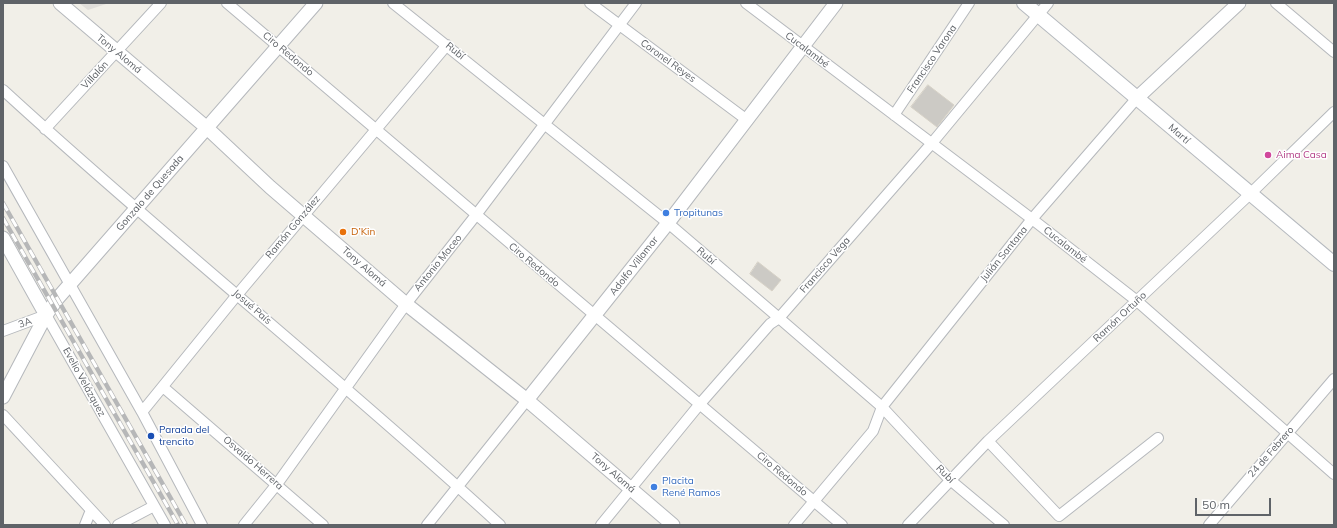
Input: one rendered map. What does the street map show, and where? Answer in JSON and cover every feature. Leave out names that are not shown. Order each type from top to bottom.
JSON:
[{"type":"main road","name":"Martí","points":[[1024,3],[1249,195],[1334,264]]},
{"type":"street","name":"Tony Alomá","points":[[60,3],[207,128],[270,187],[406,304],[527,400],[673,525]]},
{"type":"street","name":"Villalón","points":[[45,129],[161,3]]},
{"type":"street","name":"Ciro Redondo","points":[[228,3],[476,216],[842,525]]},
{"type":"street","name":"Gonzalo de Quesada","points":[[3,397],[46,315],[70,285],[316,3]]},
{"type":"street","name":"Rubí","points":[[393,3],[668,223],[882,407],[950,479],[1004,525]]},
{"type":"street","name":"Coronel Reyes","points":[[590,3],[748,120]]},
{"type":"street","name":"Antonio Maceo","points":[[244,525],[276,484],[406,304],[476,216],[636,3]]},
{"type":"street","name":"Cucalambé","points":[[746,3],[1032,219],[1137,301],[1334,474]]},
{"type":"street","name":"Adolfo Villamar","points":[[428,525],[595,317],[748,120],[836,3]]},
{"type":"street","name":"Francisco Varona","points":[[894,115],[969,3]]},
{"type":"street","name":"Francisco Vega","points":[[601,525],[699,405],[770,324],[779,318],[932,144],[1048,3]]},
{"type":"street","name":"Julián Santana","points":[[794,525],[873,431],[882,407],[1032,219],[1137,98],[1239,3]]},
{"type":"street","points":[[1276,3],[1334,52]]},
{"type":"street","name":"Ramón González","points":[[142,412],[237,295],[447,45]]},
{"type":"street","name":"Josué País","points":[[3,90],[136,209],[345,388],[459,487],[500,525]]},
{"type":"street","name":"Ramón Ortuño","points":[[908,525],[950,479],[988,441],[1249,195],[1334,112]]},
{"type":"street","points":[[3,166],[142,412],[202,525]]},
{"type":"street","name":"Evelio Velázquez","points":[[4,243],[165,525]]},
{"type":"street","name":"3A","points":[[3,332],[46,315]]},
{"type":"street","name":"24 de Febrero","points":[[1209,525],[1218,521],[1287,433],[1334,380]]},
{"type":"street","name":"Osvaldo Herrera","points":[[163,387],[323,525]]},
{"type":"street","points":[[3,416],[106,525]]},
{"type":"street","points":[[988,441],[1059,516],[1158,438]]},
{"type":"street","points":[[118,525],[154,506]]},
{"type":"street","points":[[85,525],[91,510]]},
{"type":"shaded area","points":[[79,3],[109,3],[88,10]]},
{"type":"building","points":[[928,85],[954,105],[937,127],[911,107]]},
{"type":"building","points":[[758,262],[781,280],[772,291],[750,274]]},
{"type":"railway","points":[[3,203],[186,525]]},
{"type":"railway","points":[[3,218],[178,525]]},
{"type":"place","name":"Aima Casa","points":[[1268,155]]},
{"type":"place","name":"Tropitunas","points":[[666,213]]},
{"type":"place","name":"D’Kin","points":[[343,232]]},
{"type":"place","name":"Parada del trencito","points":[[151,436]]},
{"type":"place","name":"Placita René Ramos","points":[[654,487]]}]
